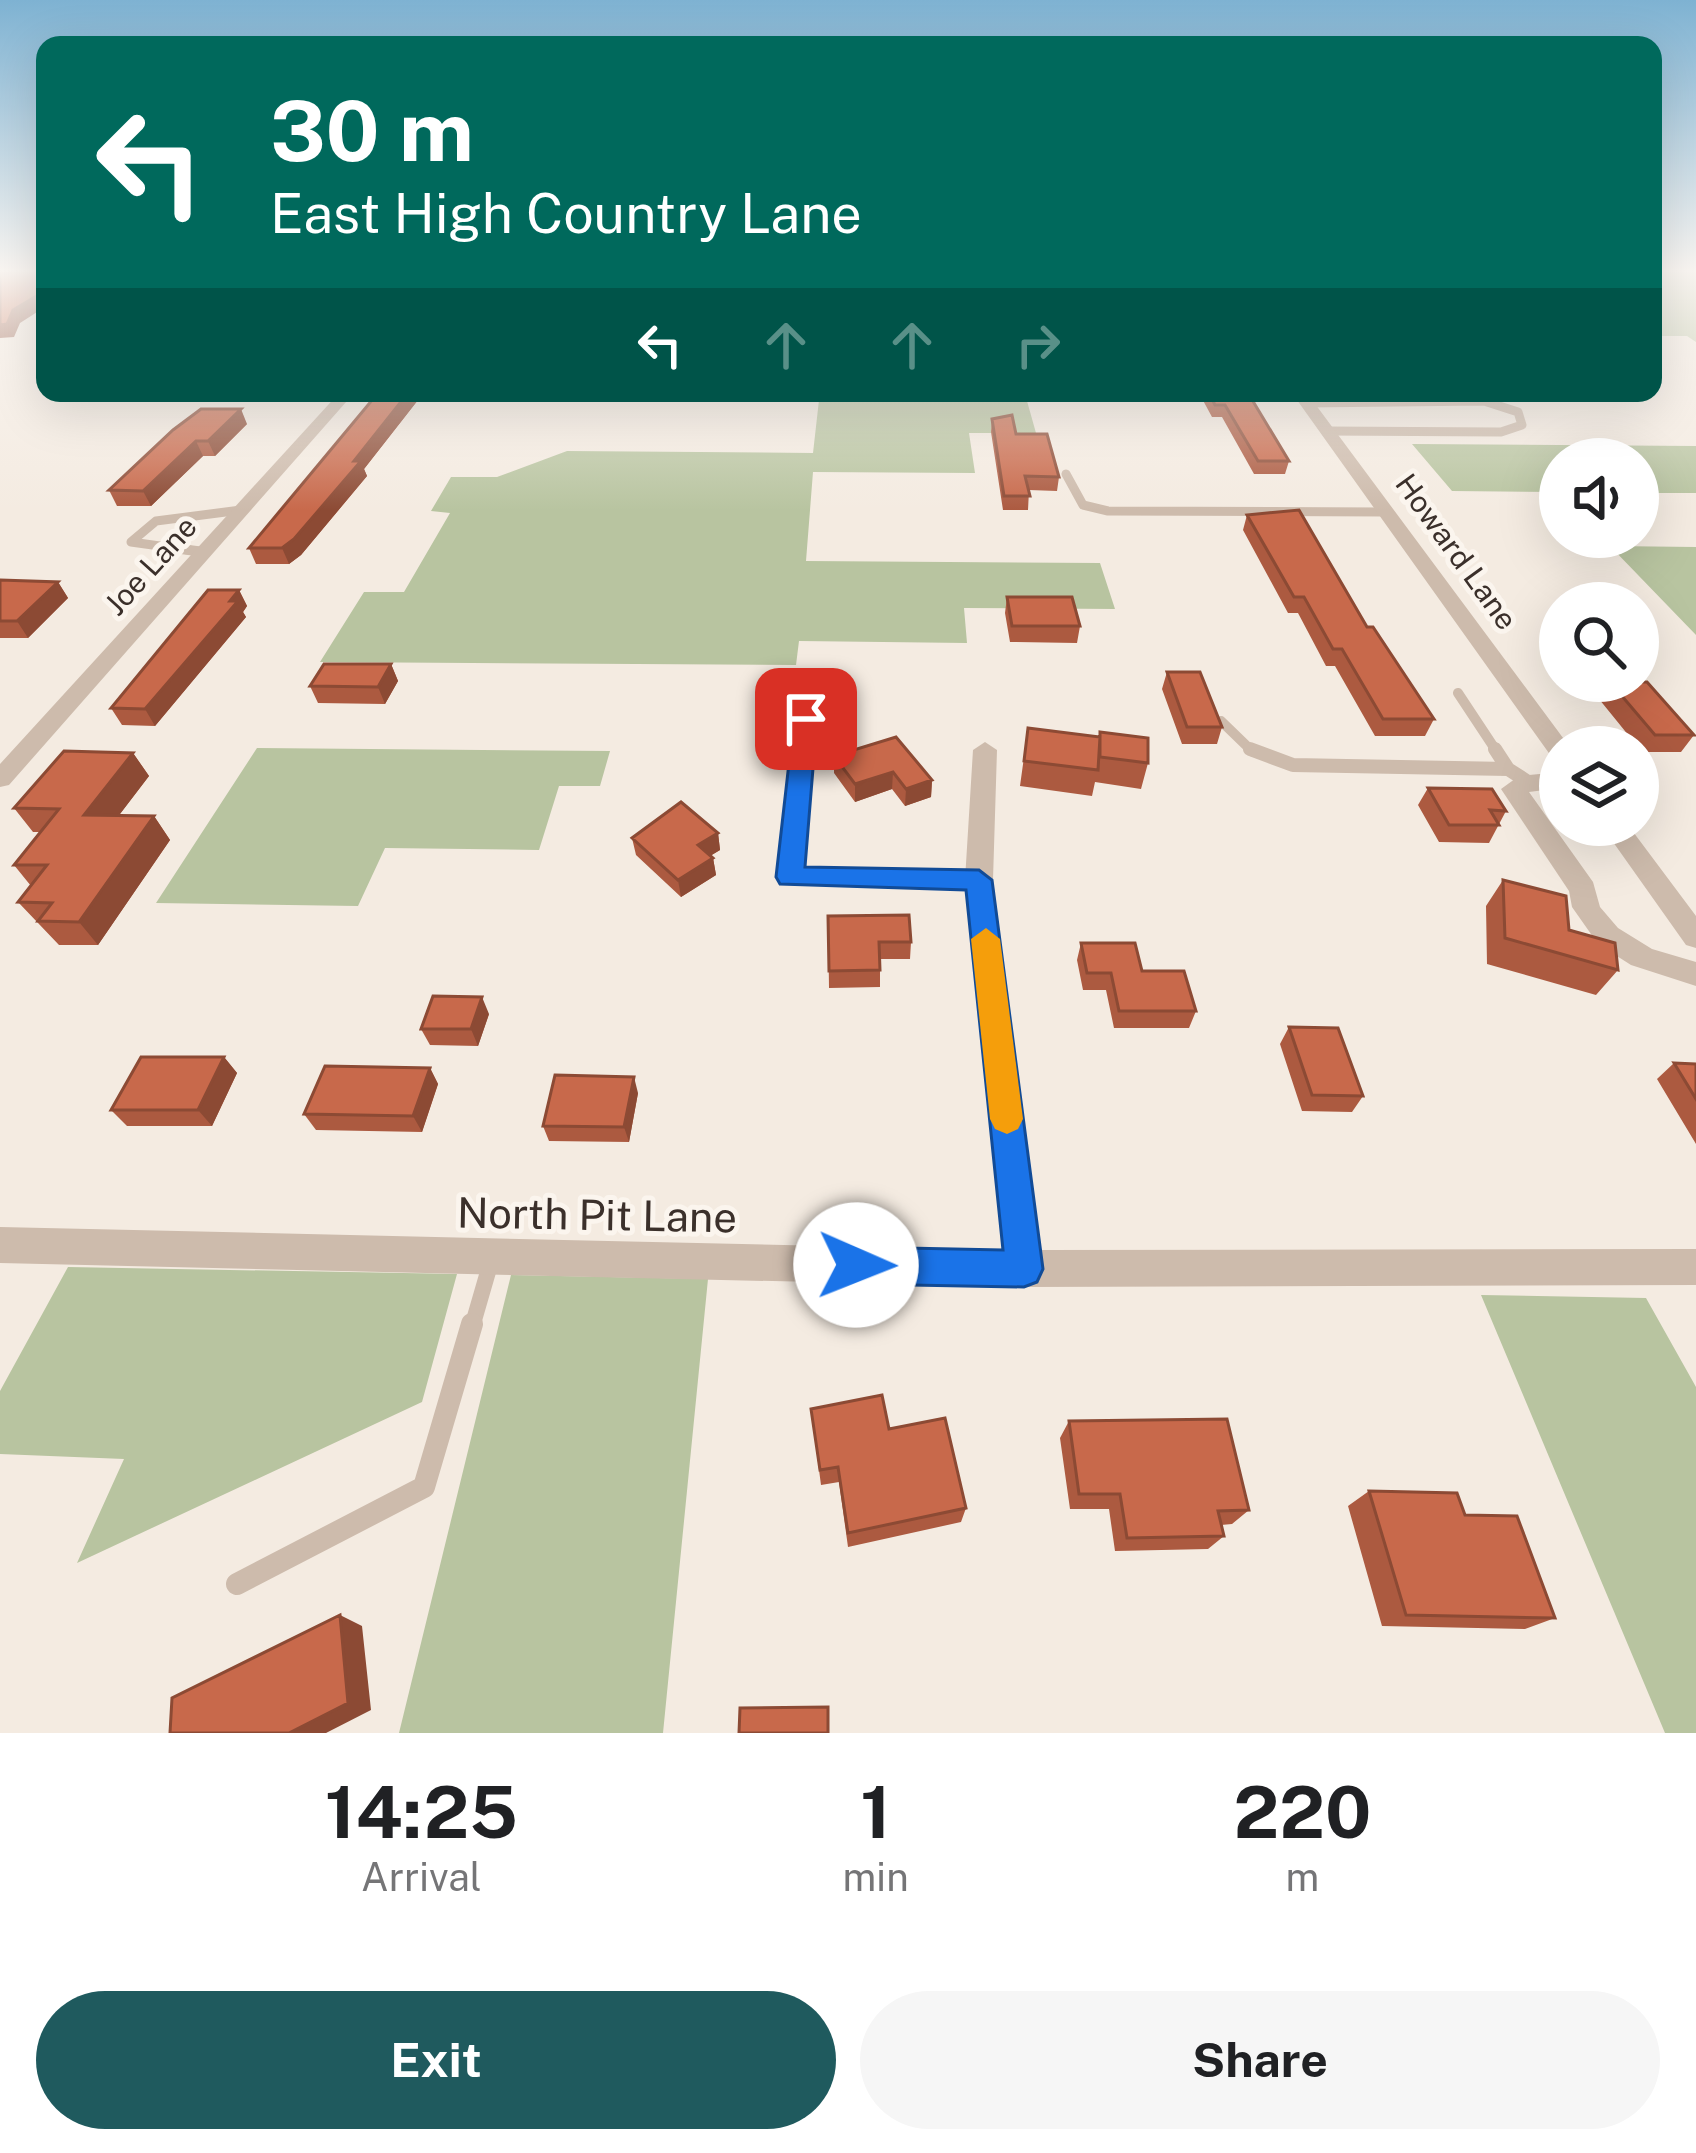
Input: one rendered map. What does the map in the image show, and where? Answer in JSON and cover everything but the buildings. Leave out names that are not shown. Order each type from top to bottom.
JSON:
[{"type":"street","name":"Joe Lane","points":[[0,778],[339,402]]},
{"type":"street","name":"Howard Lane","points":[[1306,402],[1542,726]]},
{"type":"street","points":[[986,750],[979,880],[1024,1269]]},
{"type":"street","points":[[1539,778],[1518,775],[1514,789],[1582,889],[1583,907],[1605,933],[1646,961],[1696,974]]},
{"type":"street","points":[[1630,846],[1692,927]]},
{"type":"street","name":"North Pit Lane","points":[[0,1245],[1024,1269],[1696,1267]]},
{"type":"lane","points":[[1327,431],[1484,432],[1522,425],[1518,412],[1499,404],[1421,402]]},
{"type":"lane","points":[[1066,474],[1083,505],[1108,511],[1385,512]]},
{"type":"lane","points":[[204,552],[131,542],[156,521],[241,510]]},
{"type":"lane","points":[[1457,692],[1518,775]]},
{"type":"lane","points":[[806,719],[790,877],[979,880]]},
{"type":"lane","points":[[1221,721],[1258,756],[1293,765],[1518,775]]},
{"type":"lane","points":[[237,1584],[424,1487],[492,1258]]},
{"type":"green space","points":[[819,402],[1027,402],[1036,433],[969,433],[975,473],[813,472],[806,561],[1100,563],[1115,609],[964,608],[967,643],[799,641],[796,665],[320,662],[364,592],[404,592],[450,513],[431,511],[451,477],[497,477],[567,451],[813,453]]},
{"type":"green space","points":[[1412,444],[1539,445],[1539,492],[1452,491]]},
{"type":"green space","points":[[1659,446],[1696,446],[1696,493],[1659,493]]},
{"type":"green space","points":[[1659,547],[1696,547],[1696,635],[1659,597],[1659,582],[1645,582],[1622,558],[1659,558]]},
{"type":"green space","points":[[257,748],[610,751],[600,786],[559,786],[539,850],[385,848],[358,906],[156,903]]},
{"type":"green space","points":[[68,1267],[457,1274],[422,1402],[77,1563],[124,1459],[0,1454],[0,1391]]},
{"type":"green space","points":[[511,1275],[708,1279],[663,1733],[399,1733]]},
{"type":"green space","points":[[1481,1295],[1646,1298],[1696,1387],[1696,1733],[1665,1733]]},
{"type":"slow traffic","points":[[986,939],[1007,1119]]},
{"type":"route","points":[[806,719],[790,877],[979,880],[1024,1269],[856,1265]]}]
